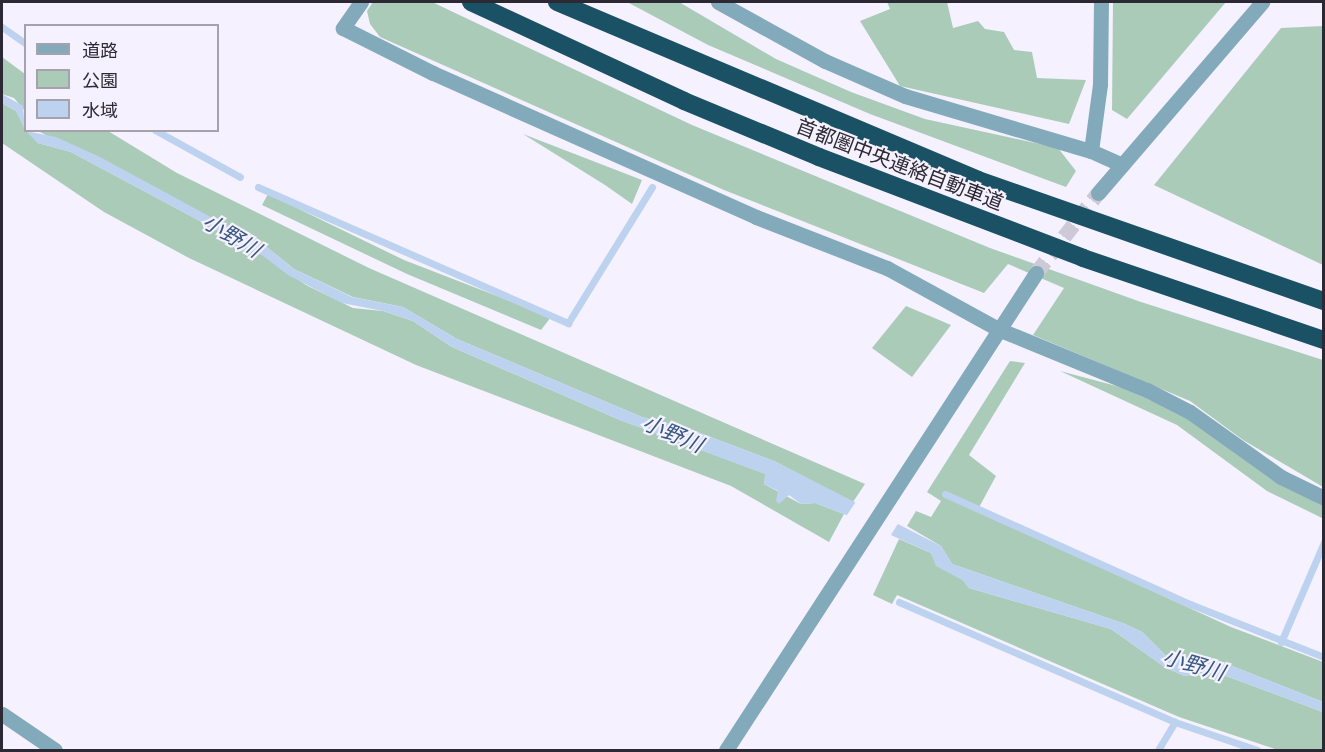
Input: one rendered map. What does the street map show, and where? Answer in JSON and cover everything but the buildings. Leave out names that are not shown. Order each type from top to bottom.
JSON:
[{"type":"highway","name":"首都圏中央連絡自動車道","points":[[471,2],[641,81],[819,157],[1083,258],[1323,340]]},
{"type":"highway","name":"首都圏中央連絡自動車道","points":[[557,2],[978,180],[1323,302]]},
{"type":"street","points":[[362,2],[344,28],[433,73],[756,217],[887,268],[998,329],[1190,412],[1281,477],[1323,498]]},
{"type":"street","points":[[718,2],[825,61],[904,96],[1091,151],[1122,165]]},
{"type":"street","points":[[1091,151],[1100,84],[1101,2]]},
{"type":"street","points":[[1098,193],[1262,2]]},
{"type":"street","points":[[726,750],[1036,273]]},
{"type":"street","points":[[2,714],[56,750]]},
{"type":"green space","points":[[373,2],[432,2],[692,125],[990,248],[1141,302],[1323,360],[1323,487],[1243,440],[1190,401],[1033,335],[1064,288],[1008,264],[984,293],[724,190],[380,37],[370,24],[367,11]]},
{"type":"green space","points":[[627,2],[679,2],[776,59],[851,92],[925,119],[1058,148],[1076,171],[1066,187],[870,114],[708,45]]},
{"type":"green space","points":[[887,2],[947,2],[953,28],[978,21],[985,29],[1004,32],[1014,50],[1032,52],[1037,78],[1086,80],[1069,124],[900,86],[860,21],[890,9]]},
{"type":"green space","points":[[1113,2],[1226,2],[1127,119],[1112,110]]},
{"type":"green space","points":[[1324,26],[1323,265],[1154,185],[1281,28]]},
{"type":"green space","points":[[2,57],[24,73],[24,110],[14,98],[2,94]]},
{"type":"green space","points":[[2,103],[16,111],[24,126],[24,132],[28,132],[38,143],[71,152],[258,252],[306,285],[353,308],[383,311],[413,321],[452,347],[620,420],[766,474],[764,484],[801,504],[815,503],[844,514],[829,542],[731,486],[416,365],[189,258],[104,212],[2,143]]},
{"type":"green space","points":[[40,132],[110,132],[177,173],[369,268],[865,484],[853,502],[774,461],[692,430],[642,417],[457,339],[403,307],[353,297],[294,269],[268,248]]},
{"type":"green space","points":[[523,134],[642,180],[632,204],[605,185]]},
{"type":"green space","points":[[268,194],[404,260],[551,317],[541,330],[407,274],[262,205]]},
{"type":"green space","points":[[906,306],[951,325],[912,377],[872,348]]},
{"type":"green space","points":[[1010,361],[1025,363],[969,455],[996,476],[977,511],[1231,627],[1323,662],[1323,702],[1222,662],[1165,655],[1142,632],[1125,624],[952,564],[941,546],[907,526],[916,511],[931,517],[941,501],[927,492]]},
{"type":"green space","points":[[1060,371],[1124,388],[1187,417],[1273,479],[1323,506],[1322,518],[1267,491],[1177,425]]},
{"type":"green space","points":[[899,539],[931,553],[937,566],[963,580],[969,588],[1111,629],[1166,668],[1185,676],[1205,671],[1226,676],[1323,712],[1323,750],[1278,750],[1179,717],[897,595],[892,604],[873,595]]},
{"type":"water","points":[[2,94],[23,106],[24,128],[16,111],[2,103]]},
{"type":"water","name":"小野川","points":[[27,132],[56,137],[100,157],[268,248],[294,269],[352,297],[403,307],[457,339],[642,417],[692,430],[774,461],[941,546],[952,564],[1125,624],[1142,632],[1165,655],[1222,662],[1323,702],[1323,712],[1226,676],[1205,671],[1185,676],[1166,668],[1111,629],[969,588],[963,580],[936,566],[931,553],[844,514],[815,503],[801,504],[789,495],[779,504],[776,501],[778,491],[764,484],[765,474],[620,420],[452,347],[413,321],[383,311],[342,303],[288,275],[258,252],[71,152],[38,143]]},
{"type":"pier","points":[[857,500],[899,522],[889,538],[845,518]]},
{"type":"waterway","points":[[2,27],[24,43]]},
{"type":"waterway","points":[[159,132],[240,177]]},
{"type":"waterway","points":[[258,187],[568,323],[652,187]]},
{"type":"waterway","points":[[945,494],[1190,604],[1324,657]]},
{"type":"waterway","points":[[1281,642],[1324,542]]},
{"type":"waterway","points":[[899,602],[1175,722],[1257,750]]},
{"type":"waterway","points":[[1158,750],[1175,722]]},
{"type":"tunnel","points":[[1036,273],[1098,193]]}]
